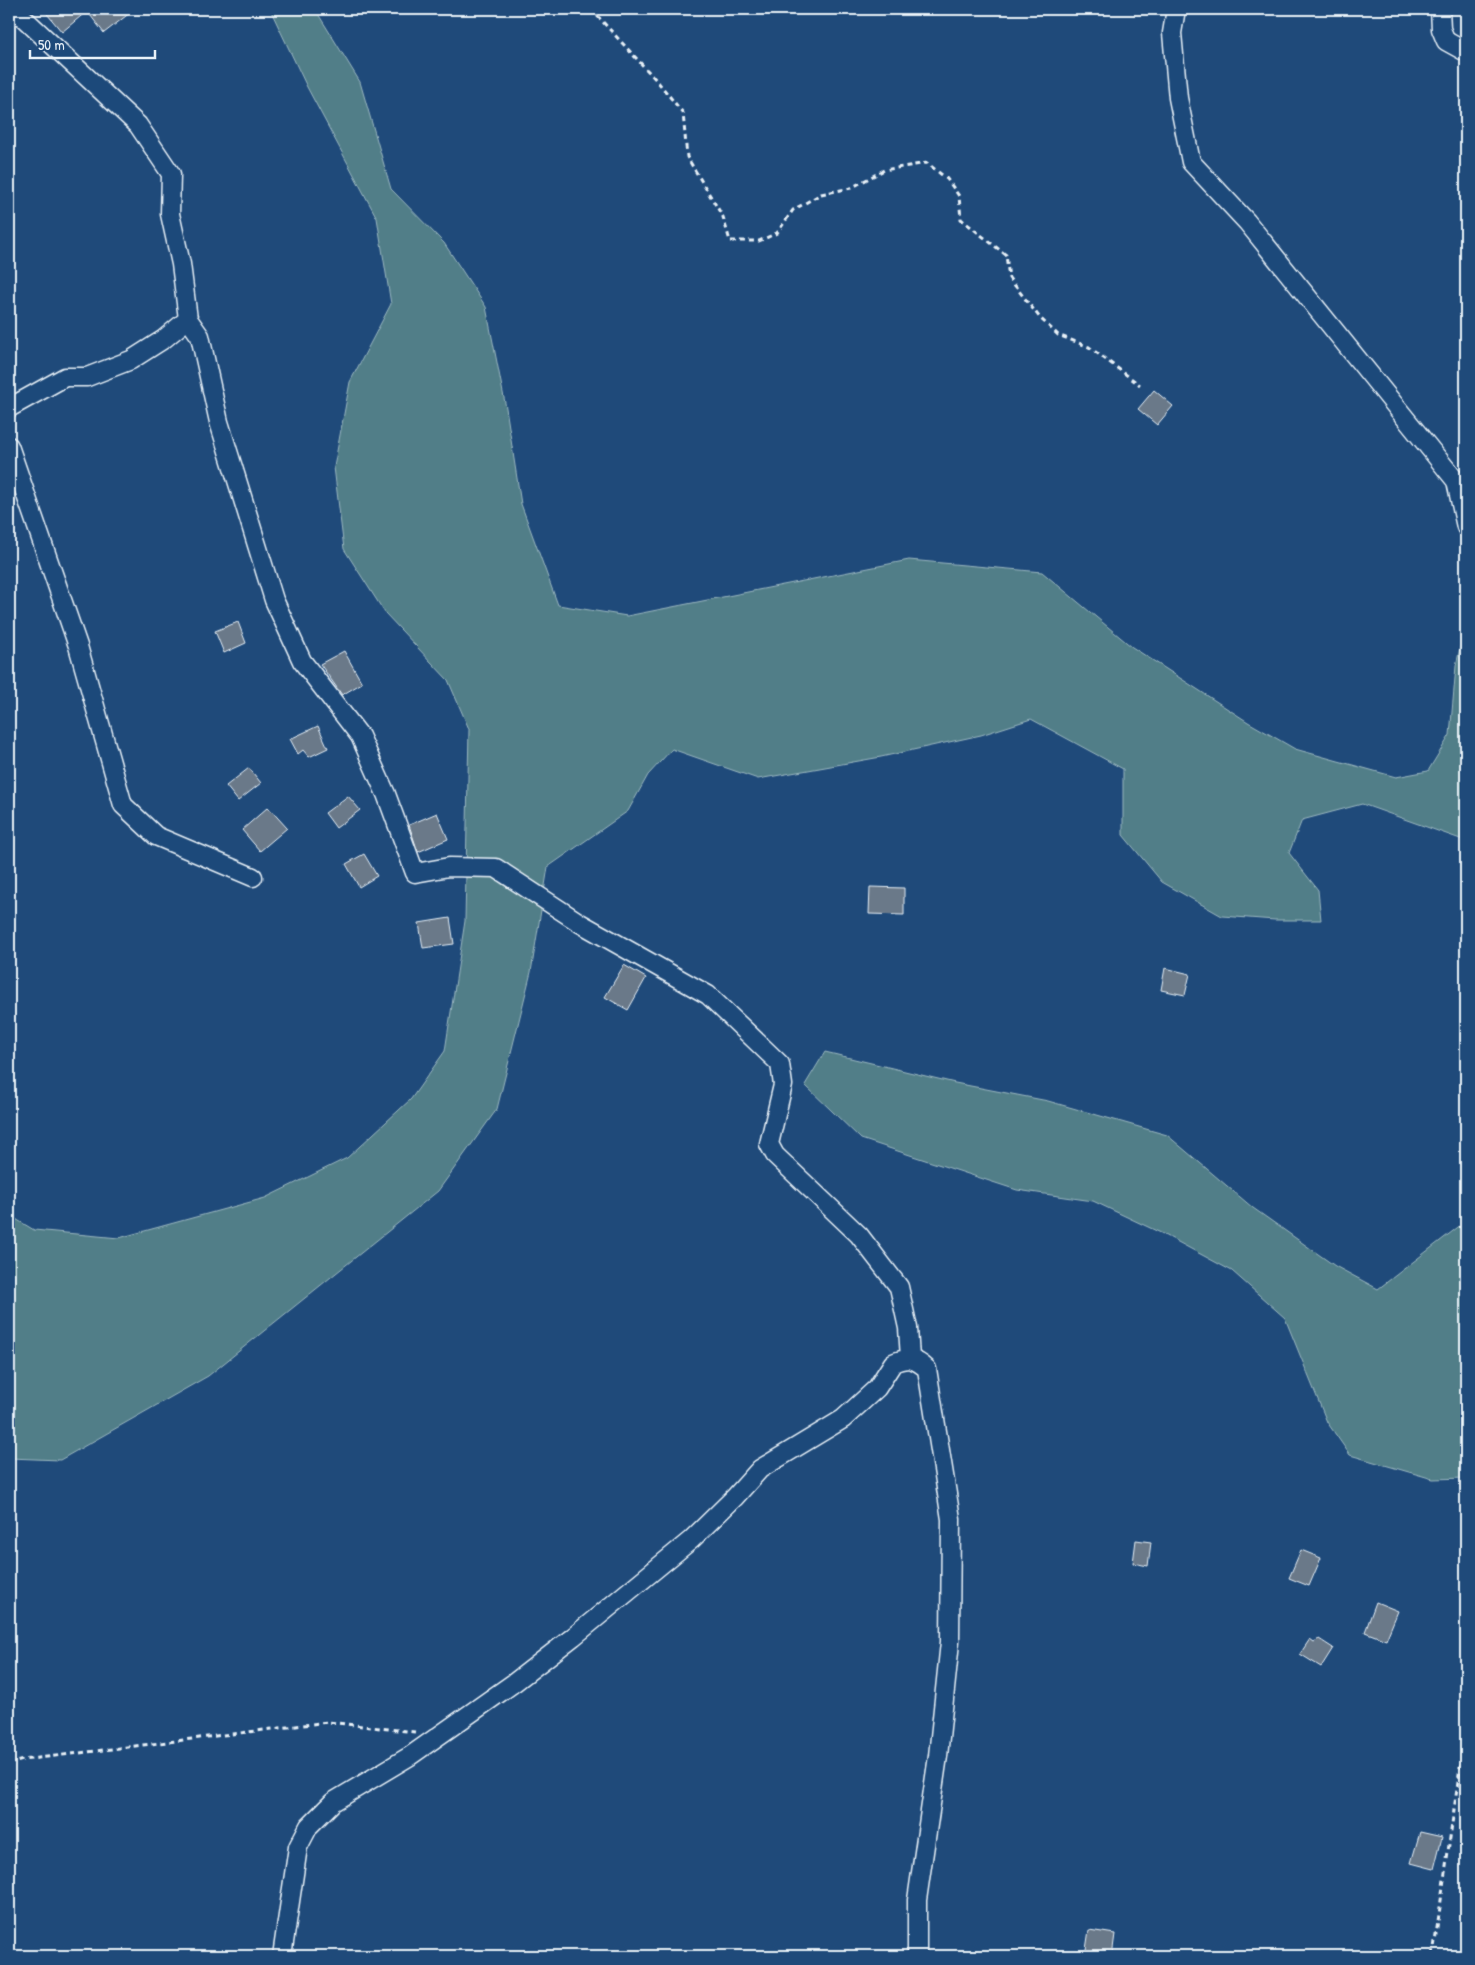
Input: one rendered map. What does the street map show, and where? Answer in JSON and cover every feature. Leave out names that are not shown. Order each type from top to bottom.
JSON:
[{"type":"street","points":[[14,9],[138,125],[171,174],[170,214],[181,264],[188,319],[200,336],[218,422],[274,600],[302,661],[360,736],[386,794],[415,874],[449,867],[496,868],[580,923],[708,995],[780,1064],[783,1085],[769,1144],[775,1155],[859,1234],[899,1287],[908,1328],[910,1358]]},
{"type":"street","points":[[1176,9],[1172,33],[1173,52],[1178,98],[1191,162],[1247,222],[1456,480],[1466,527]]},
{"type":"street","points":[[1440,9],[1441,29],[1446,41],[1466,52]]},
{"type":"street","points":[[9,408],[65,377],[87,377],[131,360],[164,339],[188,319]]},
{"type":"street","points":[[9,446],[78,646],[123,805],[156,836],[253,877]]},
{"type":"street","points":[[282,1956],[298,1846],[309,1826],[333,1802],[410,1756],[573,1637],[691,1540],[735,1497],[760,1468],[843,1419],[876,1388],[893,1363],[910,1358],[917,1360],[927,1369],[951,1519],[950,1642],[938,1756],[917,1900],[917,1956]]},
{"type":"path","points":[[591,9],[658,82],[683,113],[687,157],[723,217],[730,241],[759,241],[777,233],[793,210],[820,194],[851,188],[884,170],[927,163],[947,179],[959,196],[962,219],[1006,255],[1009,278],[1040,318],[1058,335],[1089,347],[1140,385]]},
{"type":"path","points":[[9,1764],[23,1760],[173,1740],[328,1722],[440,1735]]},
{"type":"path","points":[[1433,1956],[1460,1768],[1466,1756]]},
{"type":"green space","points":[[270,9],[315,9],[360,82],[391,189],[444,243],[486,307],[506,408],[521,504],[558,605],[627,616],[909,560],[1042,572],[1132,647],[1248,722],[1295,749],[1396,777],[1428,771],[1450,735],[1456,666],[1466,620],[1466,841],[1362,804],[1302,820],[1289,853],[1318,890],[1321,920],[1275,920],[1222,916],[1162,882],[1123,835],[1123,769],[1031,719],[981,735],[881,757],[758,779],[672,749],[648,775],[628,811],[548,867],[531,972],[497,1109],[438,1191],[208,1376],[60,1460],[9,1458],[9,1215],[34,1230],[119,1238],[265,1198],[347,1158],[411,1099],[445,1051],[465,921],[469,729],[448,680],[385,613],[344,549],[334,467],[350,382],[391,304],[377,218],[307,87]]},
{"type":"green space","points":[[825,1052],[955,1083],[1048,1101],[1167,1135],[1253,1208],[1335,1266],[1378,1289],[1466,1221],[1466,1478],[1433,1479],[1350,1455],[1327,1422],[1285,1318],[1232,1271],[1163,1234],[1093,1201],[1017,1190],[861,1139],[805,1085]]},
{"type":"building","points":[[43,9],[135,9],[104,33],[87,11],[62,32]]},
{"type":"building","points":[[1154,390],[1173,406],[1157,425],[1138,409]]},
{"type":"building","points":[[238,622],[246,643],[224,653],[215,631]]},
{"type":"building","points":[[344,651],[362,683],[342,695],[320,664]]},
{"type":"building","points":[[318,726],[328,748],[309,757],[303,750],[298,754],[290,739]]},
{"type":"building","points":[[249,768],[261,783],[238,801],[226,786]]},
{"type":"building","points":[[348,796],[360,810],[336,828],[325,813]]},
{"type":"building","points":[[268,807],[287,828],[260,851],[242,830]]},
{"type":"building","points":[[437,813],[448,839],[418,852],[409,825]]},
{"type":"building","points":[[364,854],[377,876],[359,887],[346,864]]},
{"type":"building","points":[[870,887],[904,888],[904,915],[869,914]]},
{"type":"building","points":[[450,918],[454,944],[423,948],[419,923]]},
{"type":"building","points":[[624,965],[646,978],[628,1010],[605,997]]},
{"type":"building","points":[[1165,968],[1190,974],[1185,995],[1161,990]]},
{"type":"building","points":[[1136,1540],[1151,1542],[1148,1566],[1133,1563]]},
{"type":"building","points":[[1301,1550],[1321,1558],[1309,1586],[1289,1578]]},
{"type":"building","points":[[1376,1602],[1398,1611],[1386,1640],[1365,1632]]},
{"type":"building","points":[[1310,1639],[1314,1642],[1319,1639],[1333,1648],[1321,1667],[1300,1654]]},
{"type":"building","points":[[1420,1832],[1442,1837],[1434,1869],[1411,1863]]},
{"type":"building","points":[[1089,1930],[1115,1934],[1112,1956],[1085,1956]]}]
